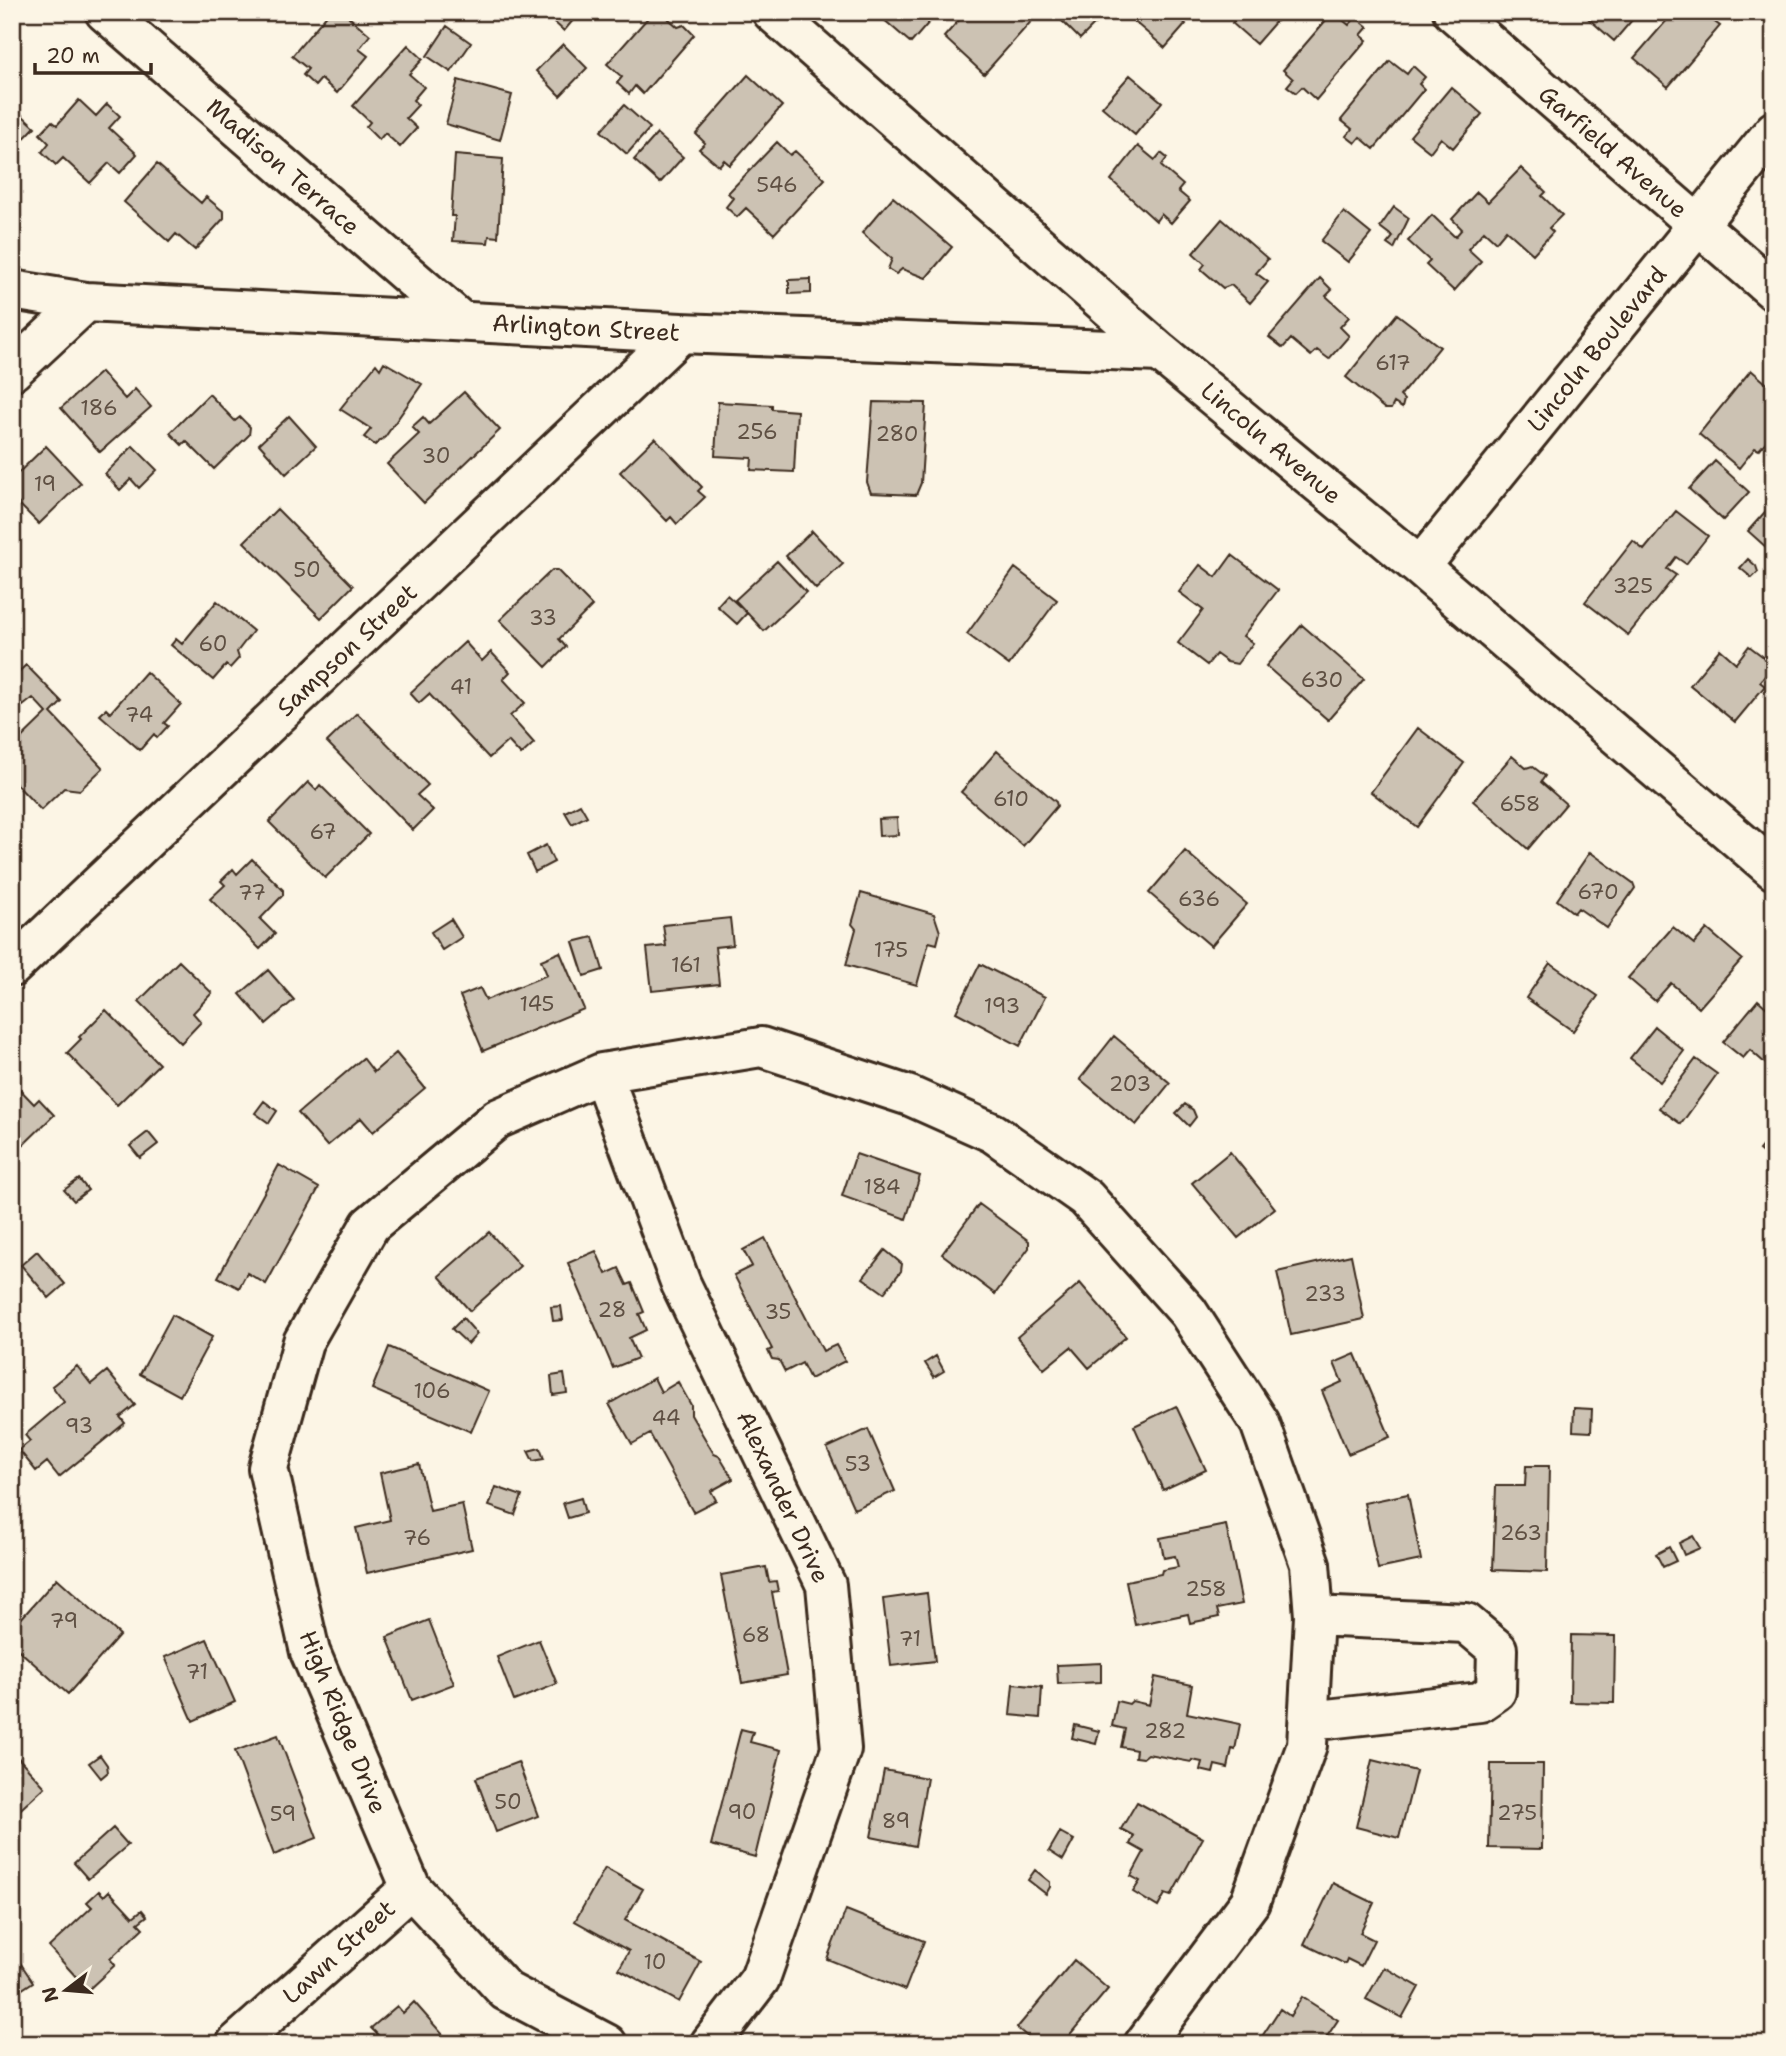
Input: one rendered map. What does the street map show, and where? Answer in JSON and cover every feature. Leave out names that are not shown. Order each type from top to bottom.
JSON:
[{"type":"street","name":"Madison Terrace","points":[[105,12],[461,321]]},
{"type":"street","name":"Lincoln Avenue","points":[[772,12],[1160,352],[1420,567],[1774,870]]},
{"type":"street","name":"Garfield Avenue","points":[[1452,12],[1774,290]]},
{"type":"street","name":"Lincoln Boulevard","points":[[1420,567],[1774,131]]},
{"type":"street","name":"Arlington Street","points":[[12,290],[86,302],[681,333],[1160,352]]},
{"type":"street","points":[[12,371],[86,302]]},
{"type":"street","name":"Sampson Street","points":[[12,967],[681,333]]},
{"type":"street","name":"High Ridge Drive","points":[[607,2044],[506,1992],[411,1888],[310,1652],[268,1468],[303,1342],[370,1226],[497,1119],[602,1073],[761,1047],[910,1096],[993,1133],[1086,1198],[1188,1312],[1260,1423],[1310,1564],[1314,1616],[1307,1745],[1250,1902],[1143,2044]]},
{"type":"street","name":"Alexander Drive","points":[[602,1073],[681,1284],[827,1585],[841,1749],[760,1979],[710,2044]]},
{"type":"street","points":[[1308,1721],[1480,1702],[1496,1690],[1497,1649],[1466,1623],[1314,1616]]},
{"type":"street","name":"Lawn Street","points":[[236,2044],[411,1888]]},
{"type":"building","points":[[329,12],[343,12],[370,35],[359,49],[368,56],[337,93],[321,79],[315,86],[303,75],[308,69],[292,56]]},
{"type":"building","points":[[543,12],[580,12],[564,31]]},
{"type":"building","points":[[653,12],[661,12],[678,27],[684,25],[694,35],[643,94],[635,86],[629,94],[617,83],[622,77],[607,64]]},
{"type":"building","points":[[875,12],[938,12],[911,43]]},
{"type":"building","points":[[966,12],[1032,12],[1036,16],[984,74],[944,37]]},
{"type":"building","points":[[1053,12],[1103,12],[1105,14],[1080,39]]},
{"type":"building","points":[[1135,12],[1173,12],[1186,24],[1165,48],[1130,18]]},
{"type":"building","points":[[1241,12],[1284,12],[1256,44],[1232,23]]},
{"type":"building","points":[[1333,12],[1349,25],[1356,17],[1368,27],[1361,35],[1367,40],[1316,100],[1302,87],[1296,93],[1287,86],[1293,79],[1283,70]]},
{"type":"building","points":[[1581,12],[1639,12],[1614,41]]},
{"type":"building","points":[[1674,12],[1712,12],[1708,17],[1720,26],[1668,87],[1634,58]]},
{"type":"building","points":[[447,26],[471,43],[451,72],[427,56]]},
{"type":"building","points":[[563,44],[587,68],[560,96],[536,71]]},
{"type":"building","points":[[408,45],[423,59],[409,74],[424,87],[413,100],[418,105],[406,118],[417,128],[400,147],[385,133],[379,140],[366,127],[370,122],[353,106]]},
{"type":"building","points":[[1390,61],[1407,74],[1413,66],[1425,77],[1419,84],[1424,89],[1374,149],[1360,137],[1355,143],[1346,136],[1352,129],[1341,120]]},
{"type":"building","points":[[748,75],[782,106],[730,165],[724,160],[719,166],[699,149],[705,143],[696,134]]},
{"type":"building","points":[[1130,75],[1162,102],[1135,135],[1102,107]]},
{"type":"building","points":[[458,80],[512,95],[500,140],[446,124]]},
{"type":"building","points":[[1451,87],[1482,114],[1453,148],[1441,138],[1430,152],[1410,136]]},
{"type":"building","points":[[79,100],[96,116],[107,104],[120,116],[109,128],[137,154],[120,173],[109,163],[90,183],[63,158],[56,165],[42,152],[49,143],[40,134],[52,121],[57,125]]},
{"type":"building","points":[[624,105],[650,128],[627,154],[601,131]]},
{"type":"building","points":[[12,106],[35,127],[12,151]]},
{"type":"building","points":[[657,134],[683,157],[660,183],[634,160]]},
{"type":"building","points":[[777,142],[790,155],[795,151],[825,179],[774,234],[746,208],[737,217],[726,207],[733,198],[728,193]]},
{"type":"building","points":[[1138,146],[1155,160],[1161,153],[1167,158],[1161,166],[1183,185],[1178,191],[1190,201],[1171,223],[1161,214],[1156,221],[1111,180]]},
{"type":"building","points":[[455,155],[503,159],[498,237],[489,236],[488,243],[453,241],[455,216],[451,216]]},
{"type":"building","points":[[157,164],[201,203],[206,197],[224,212],[224,218],[195,250],[176,234],[169,242],[124,202]]},
{"type":"building","points":[[1521,168],[1546,192],[1542,196],[1562,215],[1549,228],[1553,232],[1533,254],[1506,230],[1496,242],[1484,231],[1468,249],[1481,261],[1454,291],[1426,265],[1430,261],[1408,241],[1432,215],[1455,237],[1462,229],[1452,219],[1477,192],[1488,202]]},
{"type":"building","points":[[893,197],[952,247],[926,278],[902,269],[896,274],[888,269],[892,259],[862,233]]},
{"type":"building","points":[[1394,207],[1409,218],[1394,249],[1387,244],[1393,237],[1380,227]]},
{"type":"building","points":[[1344,212],[1371,234],[1348,262],[1321,241]]},
{"type":"building","points":[[1222,219],[1268,259],[1256,273],[1268,282],[1250,303],[1231,285],[1223,288],[1201,269],[1205,264],[1193,253]]},
{"type":"building","points":[[1320,278],[1332,290],[1326,296],[1349,317],[1340,327],[1349,336],[1329,359],[1317,350],[1311,356],[1291,339],[1283,348],[1269,337]]},
{"type":"building","points":[[811,279],[811,293],[789,294],[789,280]]},
{"type":"building","points":[[1397,314],[1440,347],[1400,396],[1404,400],[1402,408],[1394,403],[1391,409],[1385,409],[1346,377]]},
{"type":"building","points":[[384,362],[422,384],[385,437],[375,445],[364,437],[371,429],[340,409],[376,364],[380,369]]},
{"type":"building","points":[[1751,370],[1774,390],[1774,432],[1759,450],[1755,448],[1739,468],[1699,434]]},
{"type":"building","points":[[101,372],[125,399],[135,389],[151,407],[100,452],[61,408]]},
{"type":"building","points":[[464,392],[500,430],[424,503],[387,464],[419,434],[412,427],[423,417],[429,424]]},
{"type":"building","points":[[209,394],[235,421],[240,417],[250,427],[249,435],[214,469],[186,441],[182,445],[170,433]]},
{"type":"building","points":[[718,402],[772,405],[772,409],[797,411],[794,472],[751,470],[752,458],[715,456]]},
{"type":"building","points":[[873,402],[926,403],[921,483],[916,495],[871,493],[867,482]]},
{"type":"building","points":[[289,416],[316,446],[286,474],[259,444]]},
{"type":"building","points":[[655,438],[702,487],[698,491],[705,497],[677,524],[671,517],[667,521],[620,472]]},
{"type":"building","points":[[46,446],[81,483],[39,524],[12,497],[12,479]]},
{"type":"building","points":[[133,446],[157,470],[139,488],[131,479],[120,490],[105,474]]},
{"type":"building","points":[[1715,461],[1749,492],[1723,520],[1689,489]]},
{"type":"building","points":[[1772,504],[1774,540],[1767,548],[1748,531]]},
{"type":"building","points":[[277,509],[353,586],[321,618],[244,542]]},
{"type":"building","points":[[1676,511],[1708,536],[1686,564],[1676,557],[1667,569],[1676,575],[1628,635],[1585,602],[1633,541],[1644,550]]},
{"type":"building","points":[[812,531],[843,564],[816,589],[786,556]]},
{"type":"building","points":[[1232,555],[1278,590],[1243,636],[1253,643],[1237,664],[1227,662],[1216,654],[1207,665],[1178,643],[1203,610],[1179,592],[1200,565],[1216,577]]},
{"type":"building","points":[[1748,559],[1758,572],[1752,578],[1740,568]]},
{"type":"building","points":[[777,561],[806,592],[764,631],[735,600]]},
{"type":"building","points":[[1015,568],[1057,600],[1009,665],[967,634]]},
{"type":"building","points":[[552,570],[557,570],[592,606],[559,639],[566,647],[546,667],[500,620]]},
{"type":"building","points":[[727,595],[747,613],[737,624],[717,606]]},
{"type":"building","points":[[217,601],[253,631],[237,652],[239,658],[230,668],[226,665],[213,680],[171,645],[176,639],[182,644]]},
{"type":"building","points":[[1302,625],[1364,679],[1328,720],[1266,666]]},
{"type":"building","points":[[465,642],[482,661],[491,652],[510,672],[503,679],[525,703],[510,716],[534,743],[521,755],[508,741],[489,758],[429,694],[419,703],[410,693]]},
{"type":"building","points":[[1749,646],[1774,665],[1760,682],[1765,686],[1735,722],[1690,685],[1720,649],[1736,663]]},
{"type":"building","points":[[26,665],[62,702],[51,713],[103,768],[80,790],[64,788],[41,810],[12,780],[15,769],[12,766],[12,747],[47,713],[33,698],[23,706],[12,695],[12,678]]},
{"type":"building","points":[[146,672],[181,704],[164,723],[168,726],[157,738],[154,734],[140,750],[100,715],[106,709],[110,713]]},
{"type":"building","points":[[357,713],[428,785],[417,795],[433,810],[413,830],[327,742]]},
{"type":"building","points":[[1418,728],[1464,763],[1417,827],[1371,792]]},
{"type":"building","points":[[997,751],[1056,802],[1057,806],[1023,846],[961,792]]},
{"type":"building","points":[[1512,756],[1526,768],[1532,766],[1545,776],[1541,782],[1566,804],[1528,849],[1473,801]]},
{"type":"building","points":[[308,782],[316,790],[320,785],[369,834],[325,878],[269,822]]},
{"type":"building","points":[[580,804],[587,816],[572,824],[565,812]]},
{"type":"building","points":[[897,818],[898,835],[879,836],[878,819]]},
{"type":"building","points":[[546,845],[554,862],[535,872],[527,855]]},
{"type":"building","points":[[1185,851],[1247,904],[1211,946],[1149,893]]},
{"type":"building","points":[[1590,852],[1633,883],[1635,888],[1607,928],[1578,908],[1574,913],[1557,900]]},
{"type":"building","points":[[252,859],[283,890],[283,895],[260,919],[275,934],[260,949],[210,899],[225,885],[221,881],[233,869],[237,874]]},
{"type":"building","points":[[861,893],[934,914],[940,932],[937,944],[929,942],[917,985],[846,965],[856,929],[852,924]]},
{"type":"building","points":[[730,918],[733,945],[715,947],[719,984],[652,991],[647,948],[666,946],[663,925]]},
{"type":"building","points":[[451,919],[462,937],[442,950],[431,932]]},
{"type":"building","points":[[1673,927],[1694,944],[1707,929],[1742,959],[1699,1008],[1671,983],[1655,1001],[1628,978]]},
{"type":"building","points":[[593,937],[603,970],[584,976],[573,942]]},
{"type":"building","points":[[560,952],[584,1009],[483,1051],[460,996],[480,988],[486,1000],[547,975],[541,960]]},
{"type":"building","points":[[179,961],[212,993],[193,1013],[201,1022],[181,1043],[139,1001]]},
{"type":"building","points":[[1550,963],[1598,996],[1573,1031],[1526,998]]},
{"type":"building","points":[[980,964],[1045,997],[1020,1046],[956,1012]]},
{"type":"building","points":[[268,970],[294,1000],[266,1024],[240,994]]},
{"type":"building","points":[[1758,1000],[1774,1014],[1774,1071],[1750,1050],[1743,1058],[1723,1042]]},
{"type":"building","points":[[106,1010],[159,1064],[117,1105],[67,1053]]},
{"type":"building","points":[[1655,1027],[1684,1051],[1660,1082],[1630,1058]]},
{"type":"building","points":[[1114,1036],[1170,1083],[1136,1125],[1080,1079]]},
{"type":"building","points":[[396,1053],[425,1088],[373,1132],[361,1118],[327,1146],[298,1113],[363,1058],[374,1072]]},
{"type":"building","points":[[1696,1059],[1717,1074],[1681,1124],[1659,1108]]},
{"type":"building","points":[[12,1081],[34,1104],[39,1099],[54,1115],[18,1150],[12,1144]]},
{"type":"building","points":[[264,1101],[277,1111],[269,1123],[255,1113]]},
{"type":"building","points":[[1185,1104],[1193,1110],[1196,1117],[1189,1126],[1176,1113]]},
{"type":"building","points":[[148,1132],[158,1144],[140,1158],[130,1146]]},
{"type":"building","points":[[1774,1132],[1774,1162],[1759,1150]]},
{"type":"building","points":[[1230,1152],[1275,1208],[1238,1238],[1192,1183]]},
{"type":"building","points":[[856,1154],[920,1176],[906,1219],[842,1196]]},
{"type":"building","points":[[279,1165],[319,1188],[266,1284],[247,1273],[239,1288],[218,1277]]},
{"type":"building","points":[[79,1179],[88,1190],[74,1201],[64,1190]]},
{"type":"building","points":[[979,1204],[1029,1241],[1029,1248],[995,1294],[942,1254]]},
{"type":"building","points":[[489,1232],[520,1266],[470,1311],[439,1276]]},
{"type":"building","points":[[765,1238],[823,1351],[836,1345],[845,1361],[810,1379],[802,1363],[785,1372],[779,1360],[772,1359],[768,1351],[772,1349],[734,1275],[752,1266],[743,1250]]},
{"type":"building","points":[[885,1250],[902,1264],[901,1271],[884,1293],[863,1278]]},
{"type":"building","points":[[37,1251],[65,1284],[49,1298],[21,1265]]},
{"type":"building","points":[[596,1251],[606,1274],[619,1268],[627,1285],[632,1283],[644,1312],[639,1314],[646,1330],[629,1338],[638,1358],[613,1368],[568,1263]]},
{"type":"building","points":[[1351,1255],[1364,1319],[1291,1335],[1277,1272]]},
{"type":"building","points":[[1080,1283],[1126,1337],[1089,1368],[1071,1347],[1044,1369],[1017,1337]]},
{"type":"building","points":[[561,1306],[563,1320],[553,1321],[551,1307]]},
{"type":"building","points":[[172,1315],[212,1337],[180,1396],[140,1374]]},
{"type":"building","points":[[463,1318],[477,1334],[468,1344],[452,1329]]},
{"type":"building","points":[[389,1347],[489,1391],[471,1432],[372,1389]]},
{"type":"building","points":[[1355,1354],[1390,1437],[1348,1454],[1322,1391],[1342,1382],[1334,1363]]},
{"type":"building","points":[[936,1356],[944,1371],[934,1377],[925,1363]]},
{"type":"building","points":[[77,1366],[91,1384],[107,1371],[135,1405],[120,1417],[125,1423],[59,1477],[47,1462],[36,1471],[19,1450],[30,1441],[25,1435],[64,1402],[52,1386]]},
{"type":"building","points":[[564,1374],[567,1393],[553,1395],[551,1376]]},
{"type":"building","points":[[654,1378],[661,1392],[678,1382],[691,1405],[691,1415],[714,1454],[719,1456],[733,1479],[711,1491],[716,1500],[693,1512],[650,1434],[632,1444],[609,1404]]},
{"type":"building","points":[[1176,1406],[1206,1470],[1163,1490],[1134,1426]]},
{"type":"building","points":[[1574,1408],[1592,1409],[1591,1432],[1573,1431]]},
{"type":"building","points":[[868,1429],[895,1491],[854,1509],[827,1448]]},
{"type":"building","points":[[540,1448],[544,1459],[533,1461],[528,1451]]},
{"type":"building","points":[[419,1464],[430,1511],[462,1504],[472,1549],[367,1573],[356,1528],[390,1520],[380,1473]]},
{"type":"building","points":[[1526,1466],[1549,1466],[1547,1572],[1493,1570],[1496,1486],[1525,1486]]},
{"type":"building","points":[[496,1487],[522,1496],[515,1515],[489,1506]]},
{"type":"building","points":[[1408,1494],[1421,1560],[1378,1569],[1364,1503]]},
{"type":"building","points":[[581,1498],[585,1513],[568,1518],[563,1503]]},
{"type":"building","points":[[1226,1525],[1242,1604],[1217,1609],[1219,1617],[1190,1623],[1188,1614],[1135,1625],[1126,1581],[1161,1574],[1162,1570],[1178,1567],[1175,1556],[1164,1558],[1160,1538]]},
{"type":"building","points":[[1693,1536],[1700,1548],[1684,1555],[1679,1543]]},
{"type":"building","points":[[1669,1547],[1676,1561],[1663,1567],[1656,1554]]},
{"type":"building","points":[[766,1567],[769,1582],[776,1581],[778,1591],[772,1592],[787,1675],[742,1683],[721,1575]]},
{"type":"building","points":[[57,1578],[120,1635],[68,1694],[12,1644],[12,1629]]},
{"type":"building","points":[[927,1593],[935,1661],[891,1666],[883,1599]]},
{"type":"building","points":[[429,1620],[454,1684],[412,1700],[387,1637]]},
{"type":"building","points":[[1571,1635],[1615,1636],[1614,1703],[1570,1702]]},
{"type":"building","points":[[207,1639],[235,1702],[193,1721],[165,1657]]},
{"type":"building","points":[[539,1640],[557,1684],[514,1701],[497,1657]]},
{"type":"building","points":[[1101,1663],[1101,1682],[1058,1684],[1057,1665]]},
{"type":"building","points":[[1155,1677],[1192,1685],[1187,1713],[1240,1724],[1228,1768],[1215,1765],[1213,1773],[1200,1770],[1202,1762],[1148,1754],[1143,1758],[1135,1757],[1136,1750],[1121,1747],[1125,1729],[1112,1726],[1117,1701],[1149,1705]]},
{"type":"building","points":[[1013,1684],[1042,1687],[1040,1718],[1010,1715]]},
{"type":"building","points":[[1075,1725],[1099,1731],[1096,1744],[1072,1738]]},
{"type":"building","points":[[741,1729],[753,1732],[750,1742],[781,1750],[755,1857],[711,1845]]},
{"type":"building","points":[[278,1735],[317,1838],[274,1855],[235,1751]]},
{"type":"building","points":[[12,1751],[45,1787],[12,1817]]},
{"type":"building","points":[[100,1755],[108,1772],[101,1778],[89,1763]]},
{"type":"building","points":[[1372,1760],[1416,1771],[1399,1838],[1356,1827]]},
{"type":"building","points":[[518,1762],[538,1816],[496,1832],[476,1778]]},
{"type":"building","points":[[1491,1764],[1543,1764],[1542,1849],[1489,1848]]},
{"type":"building","points":[[884,1770],[927,1778],[915,1846],[871,1837]]},
{"type":"building","points":[[1137,1802],[1203,1838],[1171,1896],[1165,1894],[1158,1907],[1133,1892],[1140,1881],[1131,1876],[1144,1852],[1130,1844],[1134,1836],[1121,1829]]},
{"type":"building","points":[[113,1828],[128,1845],[88,1879],[74,1863]]},
{"type":"building","points":[[1060,1832],[1074,1840],[1063,1860],[1049,1851]]},
{"type":"building","points":[[605,1868],[643,1889],[625,1920],[701,1962],[679,2002],[619,1969],[629,1951],[575,1921]]},
{"type":"building","points":[[1035,1870],[1050,1882],[1046,1894],[1028,1880]]},
{"type":"building","points":[[1333,1883],[1374,1903],[1360,1933],[1374,1940],[1361,1966],[1347,1959],[1345,1964],[1304,1944]]},
{"type":"building","points":[[99,1891],[104,1896],[109,1891],[133,1917],[142,1910],[147,1916],[138,1923],[143,1928],[110,1959],[115,1965],[88,1990],[49,1947],[92,1907],[87,1902]]},
{"type":"building","points":[[846,1910],[924,1941],[905,1990],[827,1959]]},
{"type":"building","points":[[1074,1960],[1108,1989],[1062,2044],[1036,2044],[1017,2028]]},
{"type":"building","points":[[21,1964],[33,1982],[16,1993],[12,1987],[12,1970]]},
{"type":"building","points":[[1384,1967],[1419,1987],[1402,2018],[1366,1999]]},
{"type":"building","points":[[1302,1997],[1338,2020],[1322,2044],[1257,2044],[1280,2009],[1290,2016]]},
{"type":"building","points":[[414,2002],[451,2044],[368,2044],[378,2035],[371,2028],[397,2006],[403,2013]]}]
